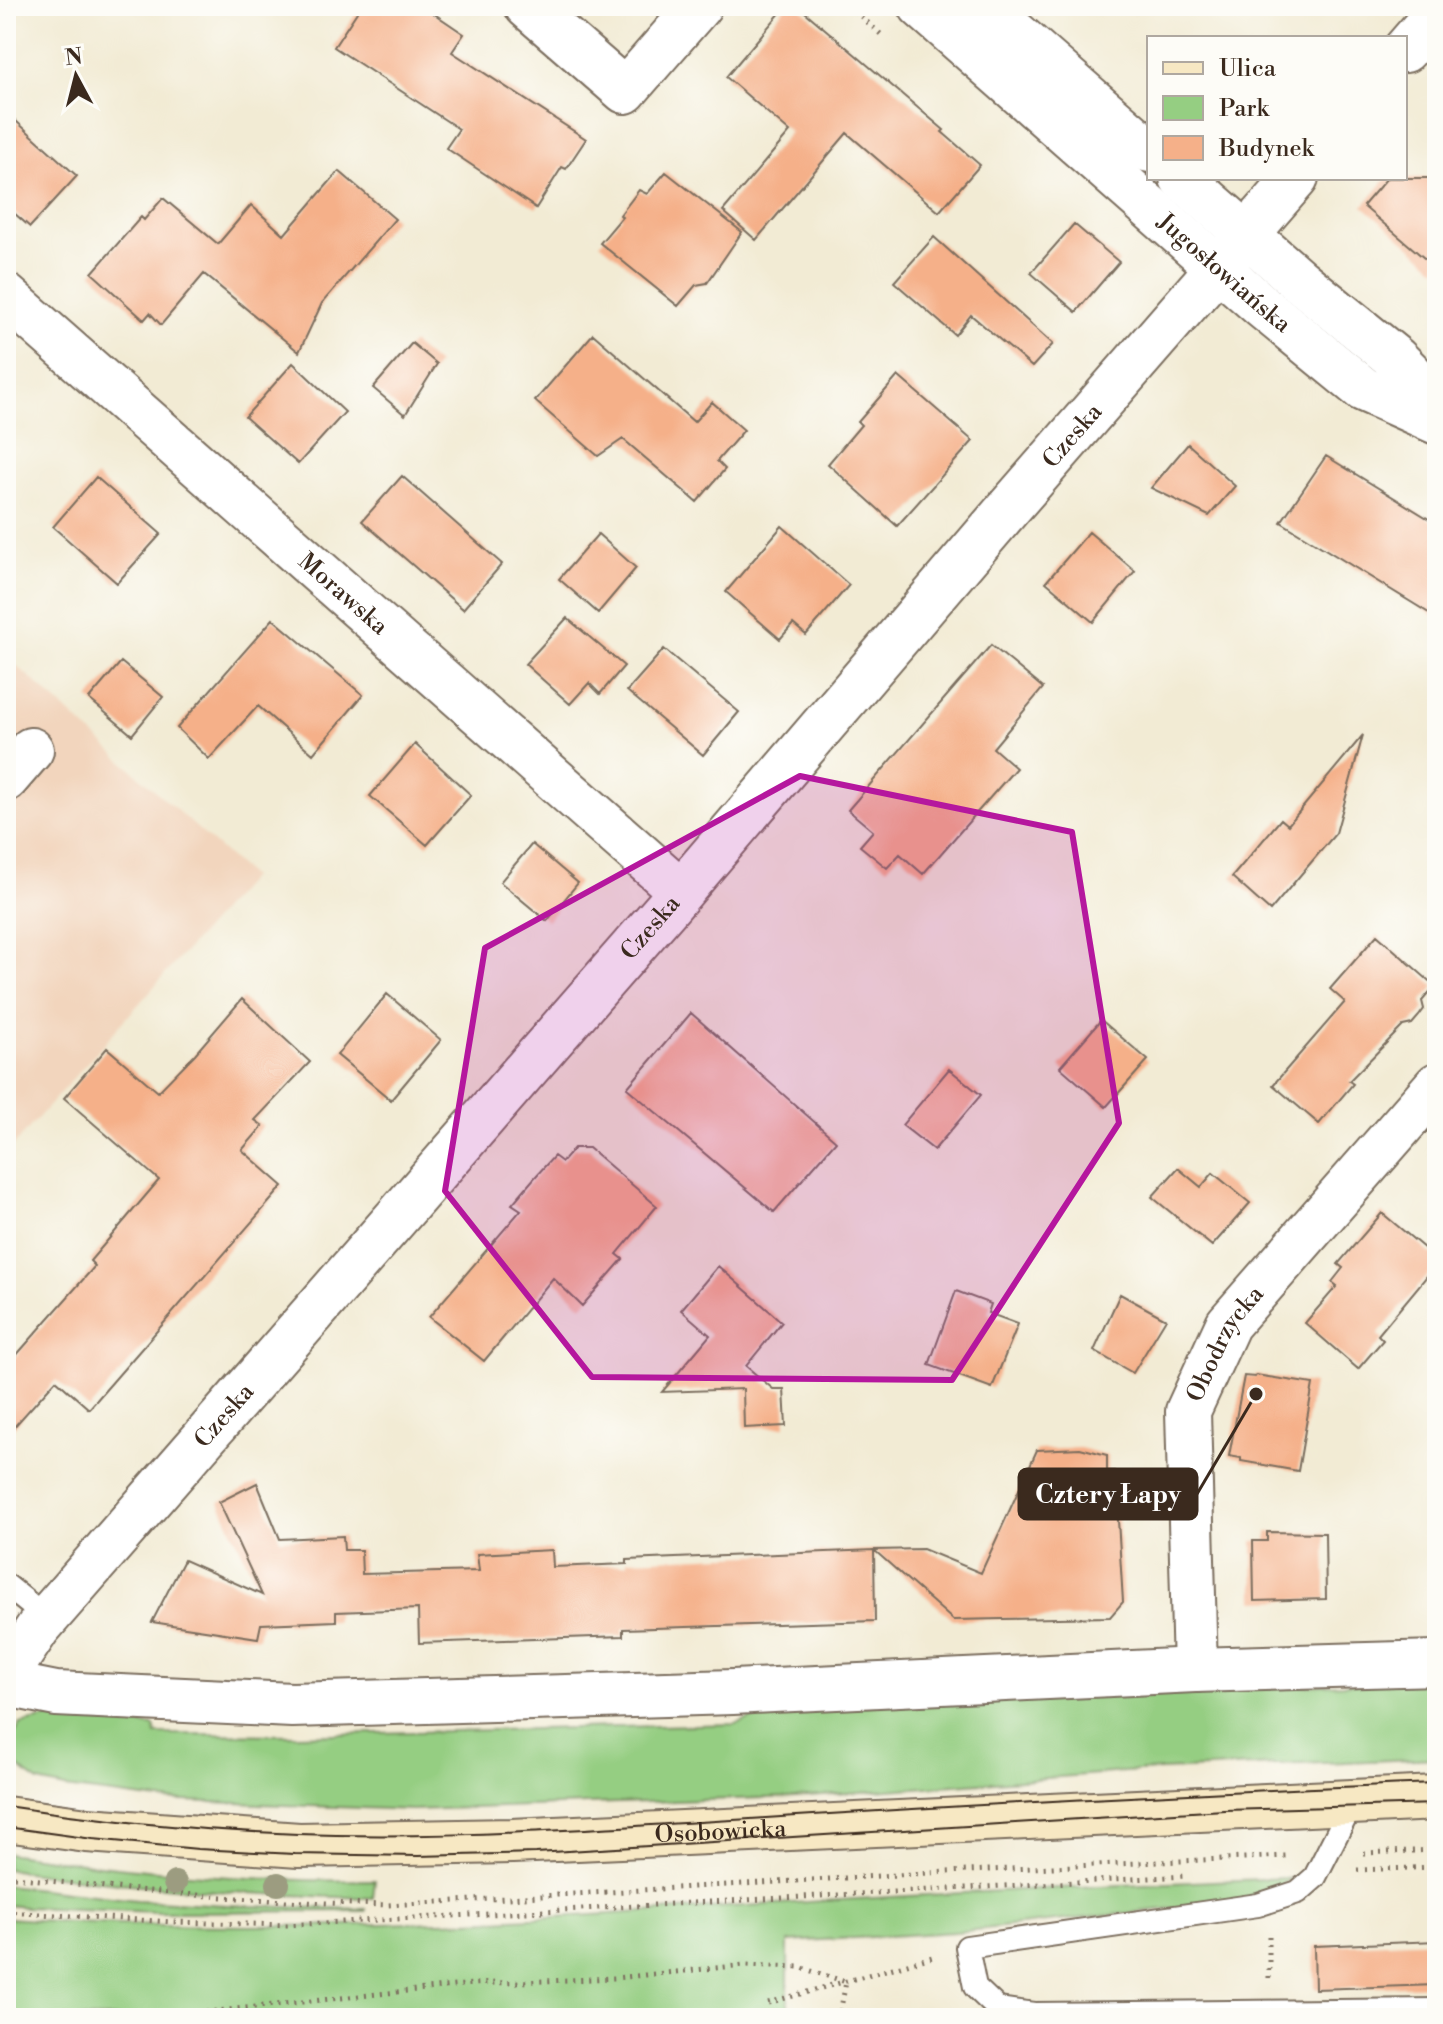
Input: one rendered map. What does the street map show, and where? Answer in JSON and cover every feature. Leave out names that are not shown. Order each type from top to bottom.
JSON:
[{"type":"street","points":[[527,6],[625,91],[699,6]]},
{"type":"street","name":"Jugosłowiańska","points":[[921,6],[1219,268],[1363,389],[1437,422]]},
{"type":"street","points":[[984,6],[1147,148]]},
{"type":"street","points":[[1407,48],[1437,13]]},
{"type":"street","points":[[1013,88],[1041,55]]},
{"type":"street","name":"Jugosłowiańska","points":[[1184,180],[1396,359],[1437,400]]},
{"type":"street","name":"Czeska","points":[[6,1676],[47,1618],[681,891],[1294,180]]},
{"type":"street","name":"Morawska","points":[[6,296],[681,891]]},
{"type":"street","name":"Obodrzycka","points":[[1195,1655],[1188,1411],[1228,1324],[1437,1085]]},
{"type":"street","points":[[6,1684],[56,1694],[292,1705],[733,1692],[1195,1655],[1437,1663]]},
{"type":"street","name":"Osobowicka","points":[[6,1819],[87,1830],[299,1845],[512,1841],[1437,1798]]},
{"type":"lane","points":[[6,1585],[47,1618]]},
{"type":"lane","points":[[1353,1802],[1321,1870],[1298,1892],[1258,1905],[967,1947],[975,1987],[998,2009],[1034,2014],[1437,2010]]},
{"type":"path","points":[[1351,1870],[1437,1867]]},
{"type":"path","points":[[6,1912],[287,1925],[1197,1876]]},
{"type":"path","points":[[768,2003],[967,1947]]},
{"type":"path","points":[[6,2017],[179,2015],[473,1984],[615,1978],[745,1965],[799,1967],[846,1982]]},
{"type":"path","points":[[839,2018],[846,1982]]},
{"type":"highlighted area","points":[[800,776],[1072,832],[1119,1123],[952,1380],[592,1377],[445,1191],[485,948]]},
{"type":"shaded area","points":[[6,656],[251,877],[6,1154]]},
{"type":"green space","points":[[1437,1680],[1437,1758],[1138,1771],[795,1797],[412,1810],[159,1800],[39,1782],[19,1767],[6,1747],[21,1724],[50,1717],[154,1726],[156,1734],[297,1735],[736,1724],[776,1709]]},
{"type":"green space","points":[[6,1853],[190,1874],[375,1880],[373,1898],[189,1889],[6,1869]]},
{"type":"green space","points":[[1292,1878],[1257,1899],[956,1932],[788,1942],[788,2018],[6,2018],[6,1918],[228,1926],[449,1922],[991,1891]]},
{"type":"green space","points":[[6,1885],[137,1900],[366,1911],[157,1912],[25,1907],[6,1905]]},
{"type":"building","points":[[361,6],[427,9],[464,34],[452,52],[586,139],[566,169],[562,167],[536,208],[446,148],[459,129],[334,47]]},
{"type":"building","points":[[786,6],[798,6],[944,130],[942,132],[980,165],[939,212],[847,133],[756,240],[723,211],[790,132],[726,77]]},
{"type":"building","points":[[6,112],[77,176],[30,227],[6,206]]},
{"type":"building","points":[[339,171],[395,219],[322,303],[299,352],[204,274],[161,325],[150,313],[144,320],[92,273],[141,217],[144,220],[163,198],[218,244],[251,205],[284,235]]},
{"type":"building","points":[[666,172],[742,232],[707,283],[696,285],[678,306],[600,243],[639,190],[647,194]]},
{"type":"building","points":[[1437,178],[1437,269],[1363,206],[1385,180]]},
{"type":"building","points":[[1074,224],[1119,262],[1076,312],[1031,273]]},
{"type":"building","points":[[934,237],[1053,344],[1032,367],[971,315],[955,335],[894,282]]},
{"type":"building","points":[[593,334],[694,422],[712,402],[744,430],[717,461],[725,469],[697,502],[623,439],[598,456],[535,401]]},
{"type":"building","points":[[412,343],[437,364],[405,415],[373,388]]},
{"type":"building","points":[[293,363],[345,412],[298,464],[245,417]]},
{"type":"building","points":[[898,376],[973,441],[897,526],[828,464],[861,425],[858,422]]},
{"type":"building","points":[[1188,444],[1235,486],[1209,516],[1151,488]]},
{"type":"building","points":[[1326,456],[1437,524],[1437,618],[1281,522]]},
{"type":"building","points":[[402,476],[502,564],[463,609],[362,521]]},
{"type":"building","points":[[96,477],[161,534],[117,583],[53,527]]},
{"type":"building","points":[[782,526],[849,585],[806,635],[793,624],[780,639],[726,592]]},
{"type":"building","points":[[1089,532],[1135,571],[1093,622],[1046,582]]},
{"type":"building","points":[[598,534],[636,568],[598,613],[559,579]]},
{"type":"building","points":[[567,618],[624,666],[600,694],[589,683],[570,704],[525,664]]},
{"type":"building","points":[[273,619],[363,695],[313,754],[258,706],[209,759],[177,728]]},
{"type":"building","points":[[991,645],[1043,688],[993,748],[1016,768],[923,874],[900,854],[887,868],[860,846],[873,831],[848,810]]},
{"type":"building","points":[[664,649],[739,712],[703,755],[627,691]]},
{"type":"building","points":[[121,662],[163,697],[132,735],[89,699]]},
{"type":"building","points":[[1363,735],[1336,833],[1270,911],[1232,877],[1281,819],[1288,825]]},
{"type":"building","points":[[415,744],[471,795],[427,845],[370,796]]},
{"type":"building","points":[[532,844],[578,883],[547,921],[500,882]]},
{"type":"building","points":[[1377,935],[1435,986],[1422,1001],[1424,1009],[1419,1016],[1412,1024],[1403,1026],[1349,1081],[1353,1084],[1319,1124],[1273,1085],[1345,1002],[1330,989]]},
{"type":"building","points":[[387,994],[441,1040],[391,1100],[337,1055]]},
{"type":"building","points":[[242,999],[310,1062],[255,1120],[263,1126],[242,1150],[283,1186],[89,1409],[56,1380],[6,1436],[6,1367],[95,1266],[90,1261],[159,1180],[64,1098],[107,1048],[158,1092]]},
{"type":"building","points":[[691,1013],[836,1141],[774,1212],[627,1088]]},
{"type":"building","points":[[1101,1020],[1148,1060],[1106,1107],[1060,1067]]},
{"type":"building","points":[[949,1069],[981,1095],[934,1150],[902,1125]]},
{"type":"building","points":[[574,1148],[589,1148],[657,1206],[617,1254],[623,1259],[582,1306],[553,1278],[484,1361],[429,1317],[521,1210],[512,1204],[536,1176],[554,1156],[562,1162]]},
{"type":"building","points":[[1178,1168],[1201,1187],[1213,1173],[1250,1203],[1212,1246],[1152,1197]]},
{"type":"building","points":[[1382,1213],[1437,1259],[1437,1264],[1378,1335],[1383,1340],[1358,1369],[1305,1323],[1337,1286],[1332,1282],[1343,1268],[1338,1264]]},
{"type":"building","points":[[718,1266],[782,1322],[746,1366],[773,1389],[784,1389],[786,1426],[744,1428],[743,1389],[662,1392],[710,1335],[681,1310]]},
{"type":"building","points":[[956,1291],[991,1304],[988,1313],[1018,1324],[992,1388],[929,1365]]},
{"type":"building","points":[[1120,1294],[1166,1319],[1133,1373],[1094,1351]]},
{"type":"building","points":[[1244,1376],[1313,1384],[1298,1471],[1229,1456]]},
{"type":"building","points":[[1080,1448],[1107,1455],[1107,1471],[1115,1471],[1123,1602],[1110,1617],[953,1620],[874,1550],[923,1549],[981,1573],[1037,1450]]},
{"type":"building","points":[[257,1483],[280,1539],[343,1536],[344,1550],[361,1550],[362,1574],[479,1571],[477,1554],[552,1550],[553,1567],[627,1564],[627,1560],[874,1550],[875,1621],[623,1629],[623,1636],[419,1643],[418,1609],[336,1612],[336,1621],[261,1624],[258,1638],[152,1622],[184,1560],[262,1595],[219,1502]]},
{"type":"building","points":[[1267,1532],[1325,1533],[1326,1599],[1254,1601],[1253,1541],[1267,1541]]},
{"type":"building","points":[[1437,1941],[1437,1985],[1315,1989],[1314,1946]]},
{"type":"tram line","points":[[6,1806],[212,1829],[295,1834],[451,1835],[1437,1783]]},
{"type":"tram line","points":[[6,1827],[198,1849],[418,1856],[536,1853],[1224,1810],[1437,1804]]},
{"type":"place","name":"Cztery Łapy","points":[[1256,1394]]}]
